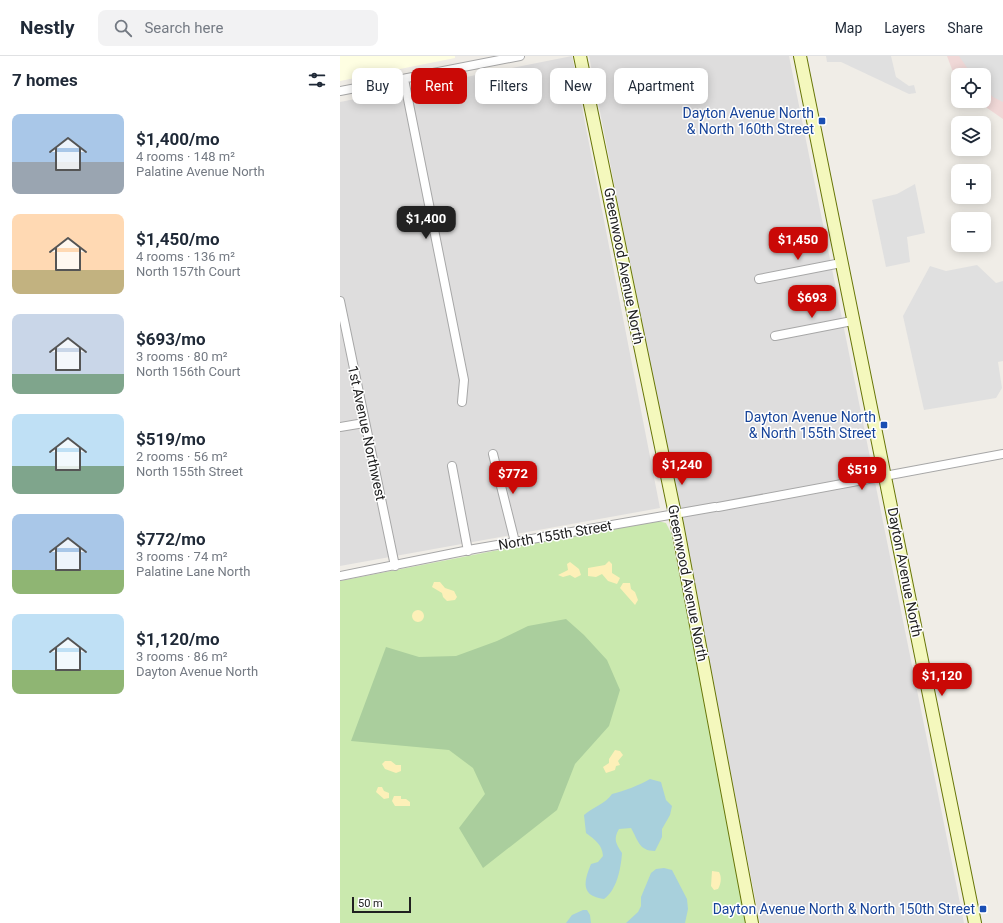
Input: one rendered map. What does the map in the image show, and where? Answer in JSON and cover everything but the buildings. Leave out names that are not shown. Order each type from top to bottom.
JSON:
[{"type":"street","points":[[340,91],[520,56]]},
{"type":"street","name":"Greenwood Avenue North","points":[[580,56],[675,514],[752,923]]},
{"type":"street","name":"Dayton Avenue North","points":[[800,56],[852,321],[886,476],[975,923]]},
{"type":"street","points":[[404,79],[464,380],[462,402]]},
{"type":"street","points":[[759,279],[841,263]]},
{"type":"street","name":"1st Avenue Northwest","points":[[340,301],[364,423],[395,566]]},
{"type":"street","points":[[775,336],[852,321]]},
{"type":"street","points":[[340,427],[364,423]]},
{"type":"street","points":[[492,454],[515,542]]},
{"type":"street","name":"North 155th Street","points":[[340,576],[515,542],[716,507],[1003,454]]},
{"type":"street","points":[[452,466],[468,551]]},
{"type":"shaded area","points":[[340,56],[455,56],[455,58],[403,68],[352,68],[352,79],[340,81]]},
{"type":"shaded area","points":[[572,56],[574,68],[550,68],[550,104],[581,104],[660,508],[340,566],[340,102],[352,100],[352,104],[403,104],[403,90],[411,88],[411,104],[467,104],[467,77],[475,75],[475,104],[542,104],[542,68],[511,68]]},
{"type":"shaded area","points":[[589,56],[789,56],[964,923],[760,923],[598,104],[606,104],[606,68],[591,68]]},
{"type":"shaded area","points":[[826,56],[891,56],[896,77],[909,86],[914,85],[916,93],[909,94],[841,62],[827,62]]},
{"type":"shaded area","points":[[947,56],[1003,56],[1003,119],[987,108],[991,108],[991,68],[952,68]]},
{"type":"shaded area","points":[[959,56],[1003,56],[1003,102],[991,95],[991,68],[967,68]]},
{"type":"shaded area","points":[[915,184],[925,233],[907,237],[910,262],[886,267],[872,200],[897,194]]},
{"type":"shaded area","points":[[977,265],[996,283],[1003,281],[1003,361],[998,362],[1002,388],[996,398],[924,410],[903,316],[930,266],[946,271]]},
{"type":"green space","points":[[653,520],[666,523],[671,533],[748,923],[340,923],[340,581]]},
{"type":"green space","points":[[566,619],[584,635],[607,660],[620,690],[609,726],[575,764],[557,810],[483,868],[459,828],[485,794],[473,768],[449,750],[351,741],[386,647],[419,657],[456,656],[497,641],[528,626]]},
{"type":"sand","points":[[609,561],[612,564],[612,573],[620,578],[617,584],[608,581],[602,574],[596,577],[588,576],[588,568],[605,565]]},
{"type":"sand","points":[[570,562],[579,569],[581,575],[575,578],[570,575],[563,577],[558,575],[568,570],[567,564]]},
{"type":"sand","points":[[434,582],[440,582],[445,588],[454,591],[457,597],[455,600],[447,601],[443,597],[442,593],[432,587]]},
{"type":"sand","points":[[623,583],[630,583],[631,589],[635,592],[638,600],[635,605],[620,588]]},
{"type":"sand","points":[[418,610],[422,612],[424,616],[422,620],[418,622],[414,620],[412,616],[414,612]]},
{"type":"sand","points":[[615,750],[620,751],[623,755],[618,761],[620,765],[616,766],[615,770],[606,773],[603,767],[609,763],[609,759]]},
{"type":"sand","points":[[385,761],[391,761],[396,765],[401,765],[401,771],[396,773],[385,769],[382,764]]},
{"type":"sand","points":[[378,787],[382,787],[384,791],[389,793],[389,798],[384,799],[376,792]]},
{"type":"sand","points":[[394,796],[401,796],[401,799],[406,799],[410,802],[410,806],[395,806],[392,801]]},
{"type":"sand","points":[[712,871],[719,872],[721,878],[718,889],[714,890],[711,886]]},
{"type":"water","points":[[650,779],[661,782],[666,800],[672,806],[670,815],[662,829],[662,837],[655,851],[650,851],[642,847],[631,828],[619,829],[616,836],[616,841],[622,853],[618,878],[612,890],[604,899],[591,895],[587,891],[586,887],[587,876],[591,864],[598,862],[603,856],[600,845],[586,833],[584,815],[612,794],[632,788]]},
{"type":"water","points":[[664,868],[672,870],[687,899],[688,909],[685,923],[626,923],[638,912],[641,906],[641,897],[651,873],[656,869]]},
{"type":"water","points":[[583,910],[587,910],[590,915],[591,923],[566,923],[572,915]]},
{"type":"place","name":"Dayton Avenue North & North 160th Street","points":[[822,121]]},
{"type":"place","name":"Dayton Avenue North & North 155th Street","points":[[884,425]]},
{"type":"place","name":"Dayton Avenue North & North 150th Street","points":[[983,909]]}]
